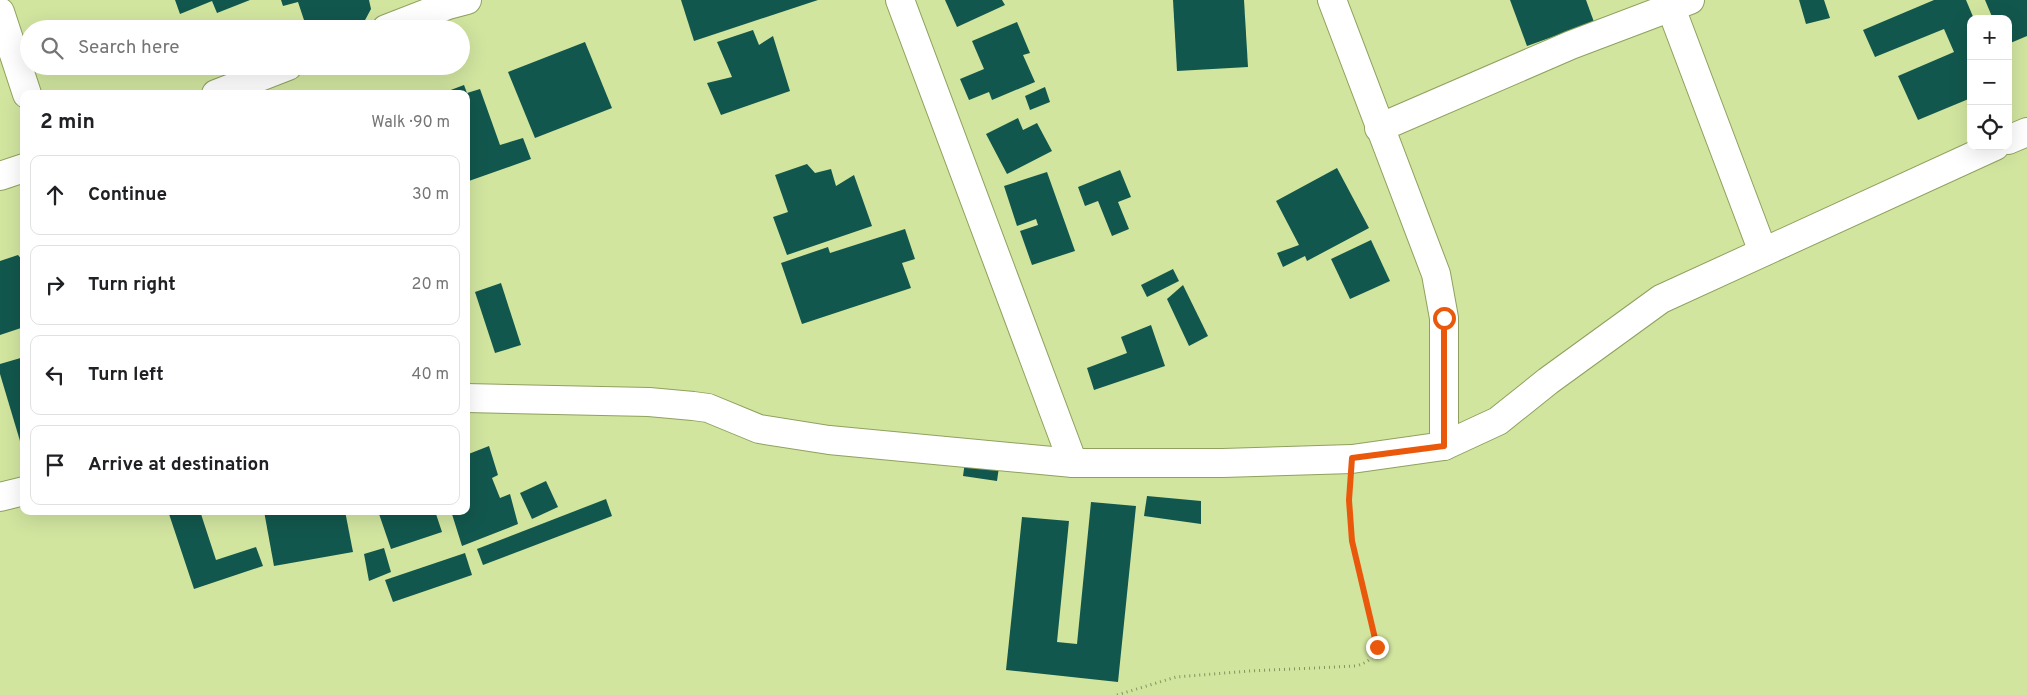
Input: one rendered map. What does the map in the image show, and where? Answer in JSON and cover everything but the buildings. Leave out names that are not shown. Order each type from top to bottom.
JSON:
[{"type":"street","points":[[900,0],[1074,463]]},
{"type":"street","points":[[1332,0],[1436,274],[1444,318],[1444,446]]},
{"type":"street","points":[[408,20],[453,2]]},
{"type":"street","points":[[1379,128],[1571,45],[1680,4],[1763,252]]},
{"type":"street","points":[[0,12],[20,73]]},
{"type":"street","points":[[21,75],[26,90]]},
{"type":"street","points":[[226,90],[265,75]]},
{"type":"street","points":[[2012,138],[2027,132]]},
{"type":"street","points":[[470,398],[649,402],[693,406],[708,408],[759,429],[829,440],[1074,463],[1223,463],[1352,458],[1444,446],[1498,421],[1548,381],[1661,299],[1716,272],[1986,150]]},
{"type":"street","points":[[0,176],[20,169]]},
{"type":"street","points":[[0,497],[20,491]]},
{"type":"path","points":[[1117,695],[1176,677],[1355,666],[1366,663],[1374,655],[1377,647],[1352,541],[1349,500],[1352,458]]},
{"type":"route","points":[[1377,647],[1352,541],[1349,500],[1352,458],[1444,446],[1444,318]]}]
